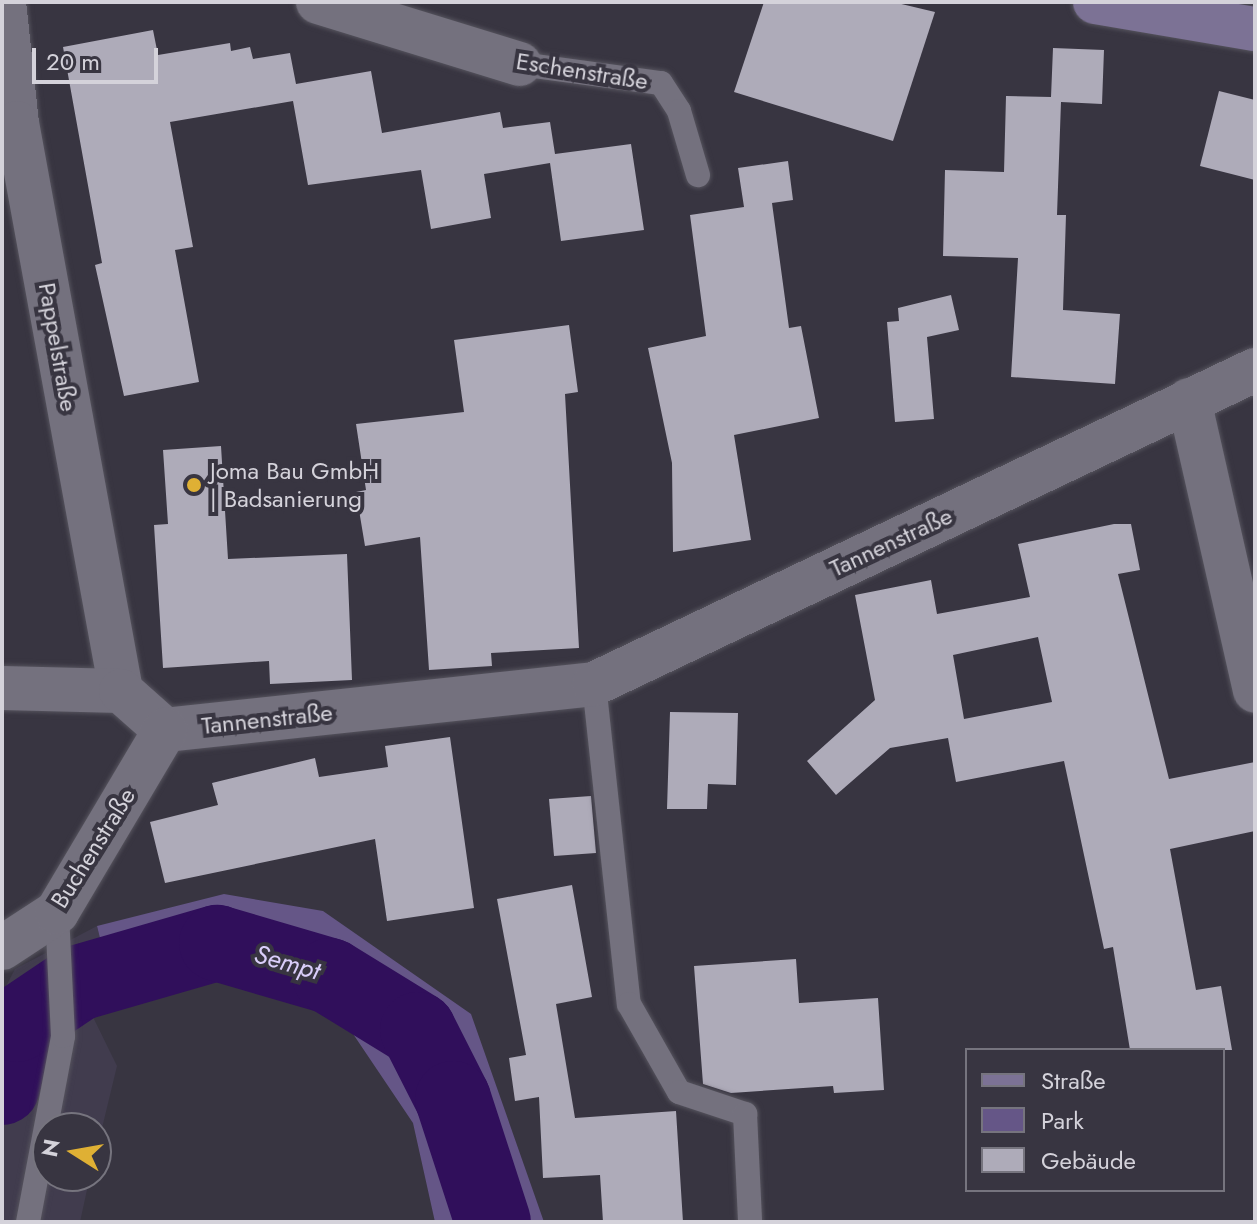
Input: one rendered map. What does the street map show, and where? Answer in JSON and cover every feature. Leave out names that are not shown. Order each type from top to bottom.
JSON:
[{"type":"street","name":"Pappelstraße","points":[[4,2],[17,123],[121,691]]},
{"type":"street","name":"Eschenstraße","points":[[318,2],[520,64]]},
{"type":"street","points":[[1095,2],[1255,29]]},
{"type":"street","name":"Tannenstraße","points":[[165,730],[594,684],[1255,370]]},
{"type":"street","points":[[1189,400],[1255,691]]},
{"type":"street","points":[[2,688],[121,691],[165,730]]},
{"type":"street","name":"Buchenstraße","points":[[2,948],[57,912],[165,730]]},
{"type":"lane","name":"Eschenstraße","points":[[520,64],[661,83],[679,111],[698,175]]},
{"type":"lane","points":[[594,684],[629,1004],[679,1092],[745,1114],[750,1222]]},
{"type":"lane","points":[[28,1222],[63,1036],[57,912]]},
{"type":"shaded area","points":[[97,926],[112,987],[93,1017],[117,1066],[106,1112],[32,1112],[32,1192],[87,1192],[80,1222],[2,1222],[2,994],[15,969]]},
{"type":"green space","points":[[224,894],[323,911],[471,1014],[544,1222],[435,1222],[413,1123],[343,1019],[246,978],[178,984],[93,1016],[112,987],[97,926]]},
{"type":"building","points":[[764,2],[893,2],[935,12],[893,141],[734,92]]},
{"type":"building","points":[[153,30],[158,55],[230,43],[231,51],[250,47],[253,59],[290,53],[296,84],[371,71],[382,133],[500,112],[503,128],[550,122],[555,154],[631,144],[644,230],[561,241],[550,163],[484,174],[491,218],[431,229],[421,170],[308,185],[293,101],[170,122],[193,247],[175,250],[199,382],[124,396],[95,265],[102,263],[63,47]]},
{"type":"building","points":[[1053,48],[1104,50],[1102,104],[1061,102],[1057,215],[1066,215],[1063,310],[1120,314],[1115,384],[1011,377],[1018,258],[943,256],[945,170],[1004,172],[1006,96],[1051,97]]},
{"type":"building","points":[[1219,91],[1255,100],[1255,180],[1200,166]]},
{"type":"building","points":[[788,161],[793,200],[772,203],[789,328],[801,326],[819,418],[734,435],[751,540],[673,552],[672,463],[648,348],[706,336],[690,215],[744,207],[738,168]]},
{"type":"building","points":[[951,295],[959,330],[927,337],[934,419],[895,422],[887,322],[899,321],[898,308]]},
{"type":"building","points":[[569,325],[578,392],[565,394],[579,648],[491,653],[492,666],[429,670],[420,537],[365,546],[356,492],[366,490],[356,424],[464,412],[454,340]]},
{"type":"building","points":[[221,446],[228,559],[347,554],[352,680],[270,684],[269,661],[163,668],[154,525],[168,524],[163,450]]},
{"type":"building","points":[[1114,524],[1131,524],[1140,570],[1118,574],[1169,779],[1255,762],[1255,831],[1170,849],[1196,990],[1221,986],[1232,1050],[1130,1048],[1113,947],[1104,949],[1064,761],[956,782],[948,738],[890,748],[836,795],[807,761],[875,700],[855,595],[931,580],[937,614],[1030,597],[1018,544]],"holes":[[[1038,637],[1052,702],[964,719],[953,655]]]},
{"type":"building","points":[[670,712],[738,713],[736,785],[708,784],[707,809],[667,809]]},
{"type":"building","points":[[450,737],[474,908],[387,921],[375,839],[165,883],[150,822],[218,805],[212,783],[315,758],[319,777],[388,767],[385,746]]},
{"type":"building","points":[[591,796],[596,853],[554,856],[549,799]]},
{"type":"building","points":[[572,885],[592,997],[556,1004],[575,1118],[676,1111],[683,1222],[603,1222],[600,1175],[543,1178],[539,1097],[515,1101],[509,1058],[526,1055],[497,899]]},
{"type":"building","points":[[796,959],[799,1003],[878,998],[884,1090],[834,1093],[833,1086],[731,1093],[703,1084],[694,966]]},
{"type":"waterway","name":"Sempt","points":[[2,1087],[17,1024],[78,983],[217,943],[330,976],[418,1030],[453,1099],[493,1222]]},
{"type":"place","name":"Joma Bau GmbH | Badsanierung","points":[[194,485]]}]
